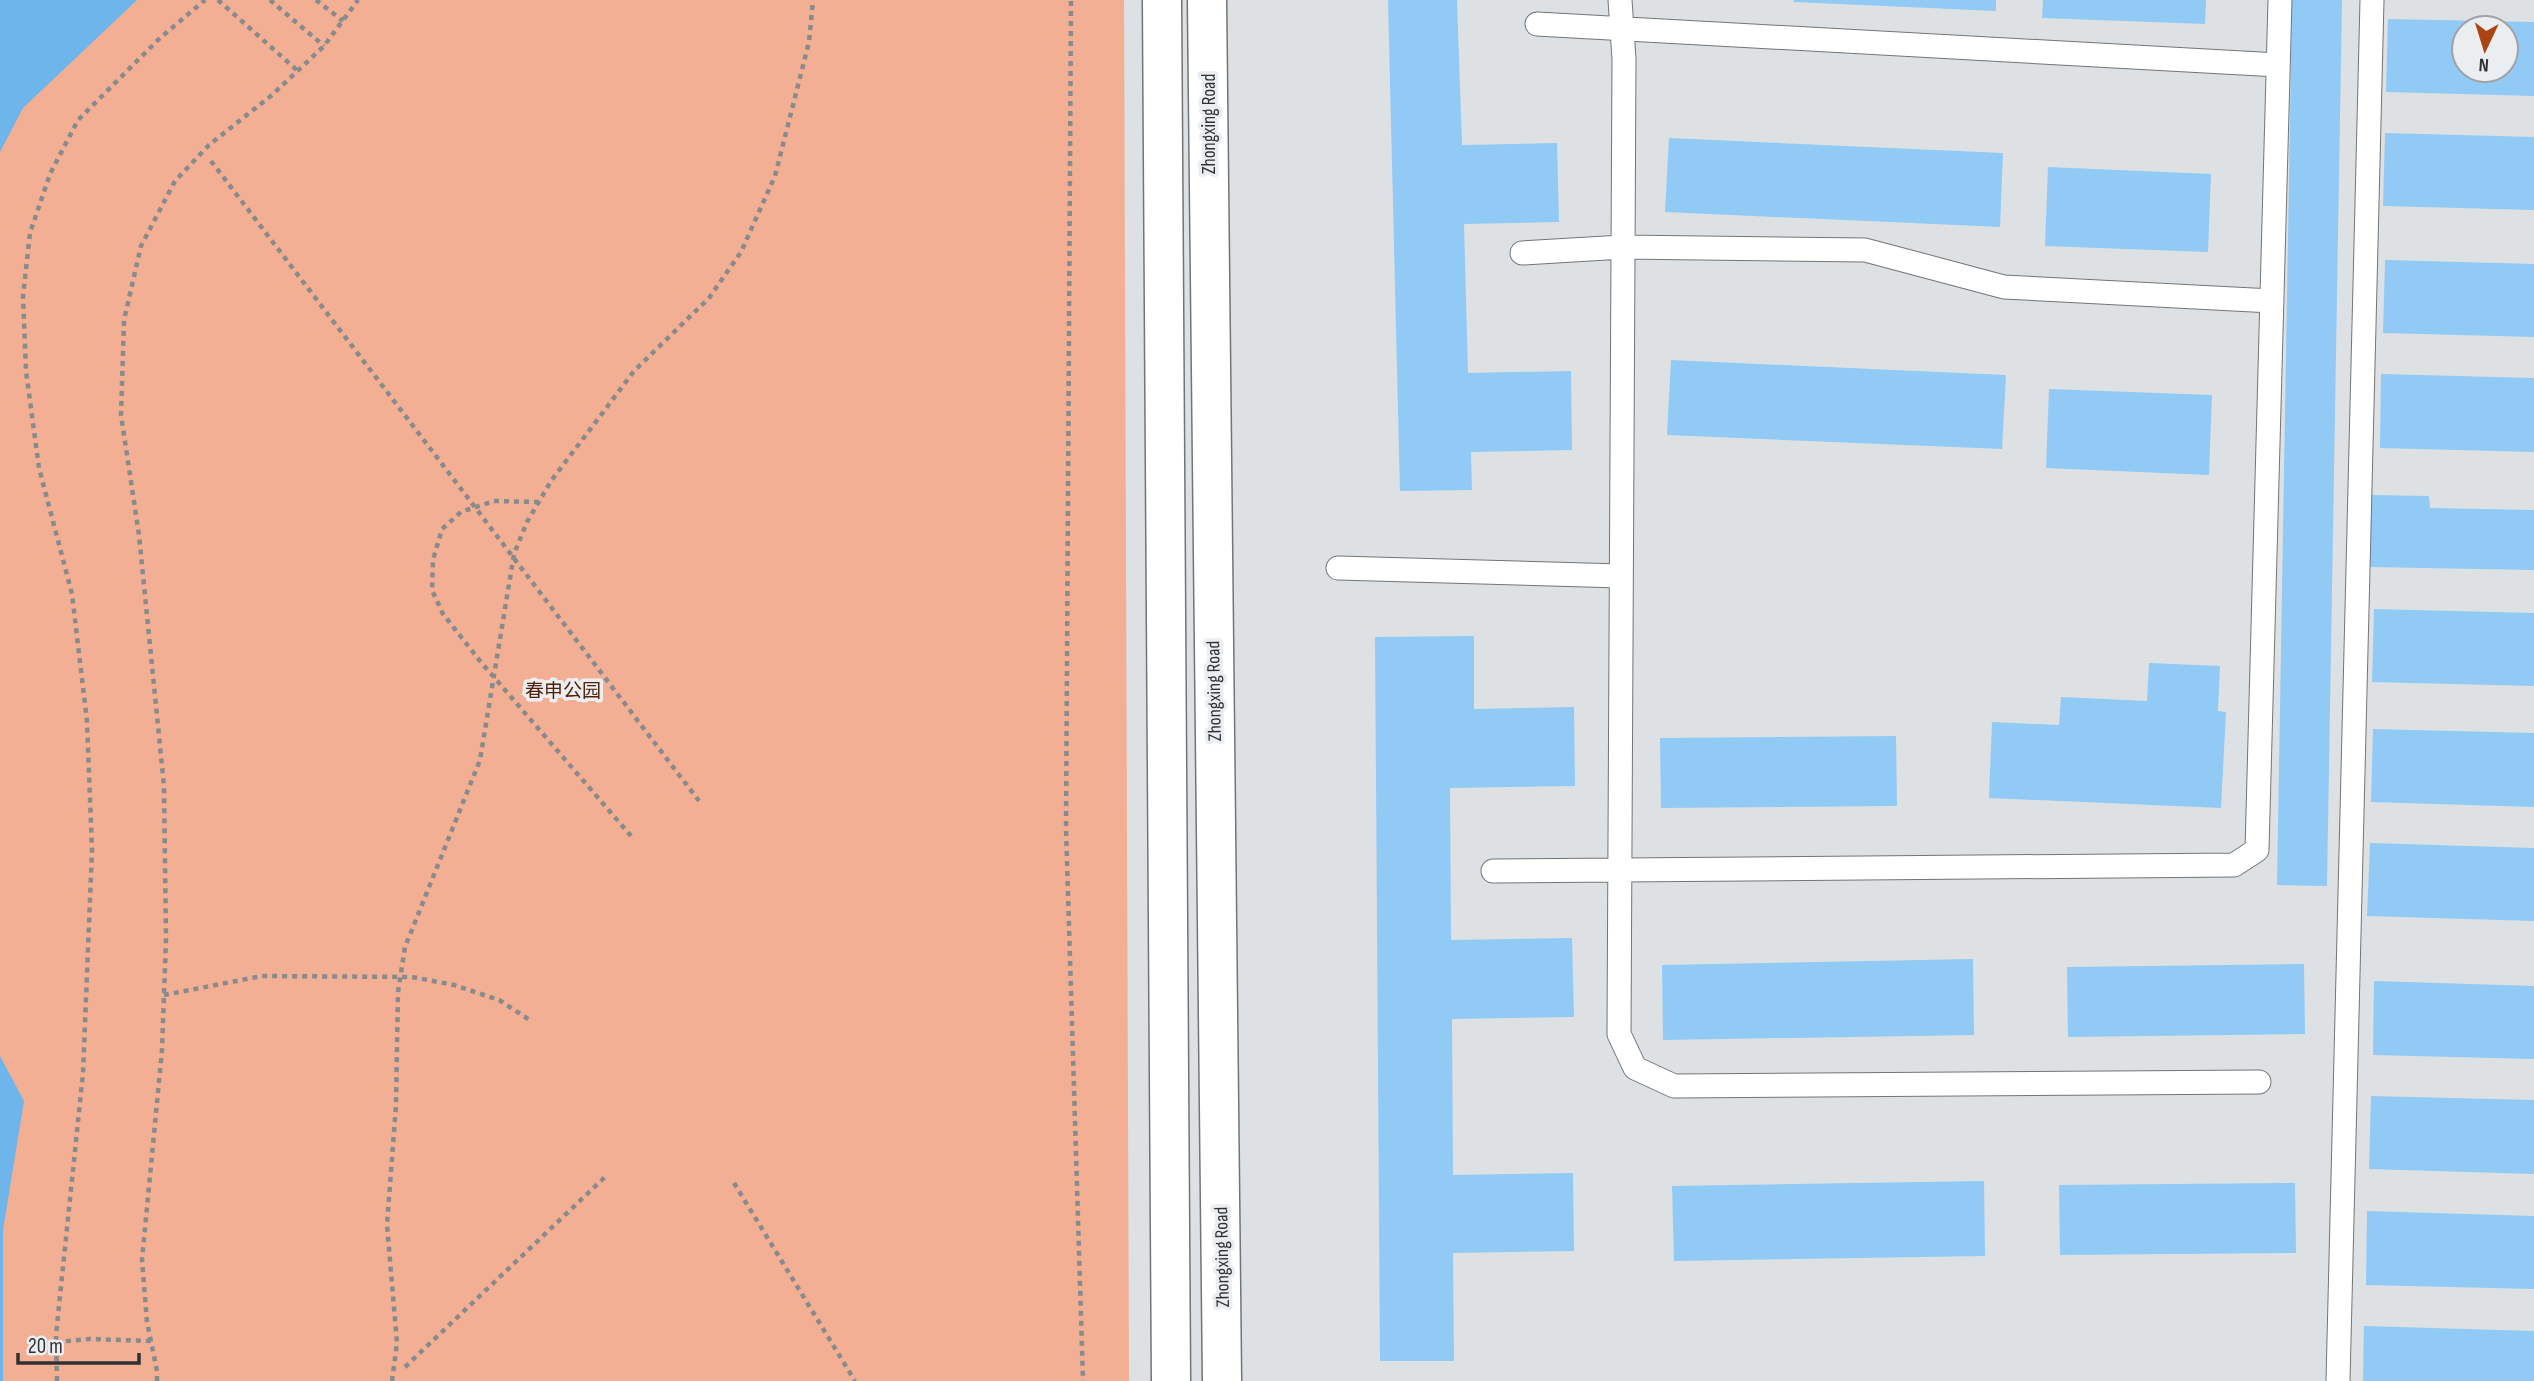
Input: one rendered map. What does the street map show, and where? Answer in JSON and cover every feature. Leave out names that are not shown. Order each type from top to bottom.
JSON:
[{"type":"street","points":[[1162,0],[1171,1381]]},
{"type":"street","name":"Zhongxing Road","points":[[1207,0],[1222,1381]]},
{"type":"lane","points":[[1620,0],[1624,59],[1619,1034],[1635,1068],[1674,1086],[2259,1082]]},
{"type":"lane","points":[[1493,871],[2234,865],[2257,850],[2280,0]]},
{"type":"lane","points":[[2337,1381],[2372,0]]},
{"type":"lane","points":[[1537,24],[2278,65]]},
{"type":"lane","points":[[1522,253],[1623,247],[1865,250],[2004,287],[2272,301]]},
{"type":"lane","points":[[1338,568],[1620,576]]},
{"type":"path","points":[[57,1381],[56,1342],[67,1210],[83,1073],[92,850],[87,721],[72,594],[39,468],[26,371],[23,296],[28,245],[50,174],[78,120],[160,38],[205,0]]},
{"type":"path","points":[[218,0],[298,71]]},
{"type":"path","points":[[270,0],[324,46]]},
{"type":"path","points":[[316,0],[343,21]]},
{"type":"path","points":[[157,1381],[147,1322],[142,1260],[162,1050],[166,939],[164,786],[139,535],[121,415],[124,320],[141,246],[175,181],[209,145],[272,95],[324,46],[358,0]]},
{"type":"path","points":[[392,1381],[397,1342],[387,1225],[396,1105],[398,992],[405,947],[480,760],[514,554],[527,522],[551,481],[634,370],[709,298],[741,252],[775,176],[809,42],[813,0]]},
{"type":"path","points":[[1071,1],[1066,828],[1083,1381]]},
{"type":"path","points":[[211,161],[699,801]]},
{"type":"path","points":[[539,502],[494,500],[461,512],[442,529],[433,560],[432,590],[443,614],[480,662],[631,836]]},
{"type":"path","points":[[164,995],[262,976],[412,977],[454,985],[499,1000],[531,1021]]},
{"type":"path","points":[[405,1367],[606,1176]]},
{"type":"path","points":[[734,1183],[855,1381]]},
{"type":"path","points":[[56,1342],[90,1339],[151,1342]]},
{"type":"green space","name":"春申公园","points":[[0,0],[1124,0],[1129,1381],[0,1381]]},
{"type":"water","points":[[0,0],[137,0],[23,108],[0,152]]},
{"type":"water","points":[[0,1056],[24,1101],[3,1230],[3,1381],[0,1381]]},
{"type":"building","points":[[1388,0],[1457,0],[1462,145],[1557,143],[1559,222],[1464,224],[1468,373],[1571,371],[1572,450],[1471,452],[1472,490],[1400,491]]},
{"type":"building","points":[[1996,0],[1996,11],[1794,2]]},
{"type":"building","points":[[2043,0],[2206,0],[2205,24],[2042,18]]},
{"type":"building","points":[[2292,0],[2342,0],[2327,886],[2277,885]]},
{"type":"building","points":[[2388,19],[2450,20],[2450,84],[2520,84],[2520,22],[2534,22],[2534,96],[2386,92]]},
{"type":"building","points":[[2385,133],[2534,137],[2534,210],[2383,206]]},
{"type":"building","points":[[1669,138],[2003,153],[2000,227],[1665,212]]},
{"type":"building","points":[[2048,167],[2211,174],[2208,252],[2045,246]]},
{"type":"building","points":[[2385,260],[2534,264],[2534,337],[2383,333]]},
{"type":"building","points":[[1671,360],[2006,375],[2002,449],[1667,435]]},
{"type":"building","points":[[2381,374],[2534,378],[2534,452],[2380,448]]},
{"type":"building","points":[[2049,389],[2212,395],[2209,475],[2046,468]]},
{"type":"building","points":[[2370,495],[2429,496],[2430,508],[2534,510],[2534,570],[2369,567]]},
{"type":"building","points":[[2374,609],[2534,613],[2534,686],[2372,682]]},
{"type":"building","points":[[1474,636],[1474,709],[1574,707],[1575,786],[1450,788],[1451,940],[1572,938],[1574,1017],[1452,1019],[1453,1175],[1573,1173],[1574,1251],[1453,1253],[1454,1361],[1380,1361],[1375,637]]},
{"type":"building","points":[[2149,663],[2220,666],[2218,711],[2226,712],[2221,808],[1989,798],[1992,722],[2059,725],[2061,697],[2147,701]]},
{"type":"building","points":[[2373,729],[2534,733],[2534,807],[2371,802]]},
{"type":"building","points":[[1896,736],[1897,806],[1661,808],[1660,738]]},
{"type":"building","points":[[2370,843],[2534,848],[2534,921],[2367,916]]},
{"type":"building","points":[[1973,959],[1974,1035],[1663,1040],[1662,965]]},
{"type":"building","points":[[2304,964],[2305,1034],[2068,1037],[2067,967]]},
{"type":"building","points":[[2374,981],[2534,986],[2534,1059],[2373,1055]]},
{"type":"building","points":[[2371,1096],[2534,1100],[2534,1174],[2369,1169]]},
{"type":"building","points":[[1984,1181],[1985,1256],[1674,1261],[1672,1186]]},
{"type":"building","points":[[2295,1183],[2296,1253],[2060,1255],[2059,1185]]},
{"type":"building","points":[[2367,1211],[2534,1216],[2534,1289],[2366,1285]]},
{"type":"building","points":[[2364,1326],[2534,1331],[2534,1381],[2363,1381]]}]
